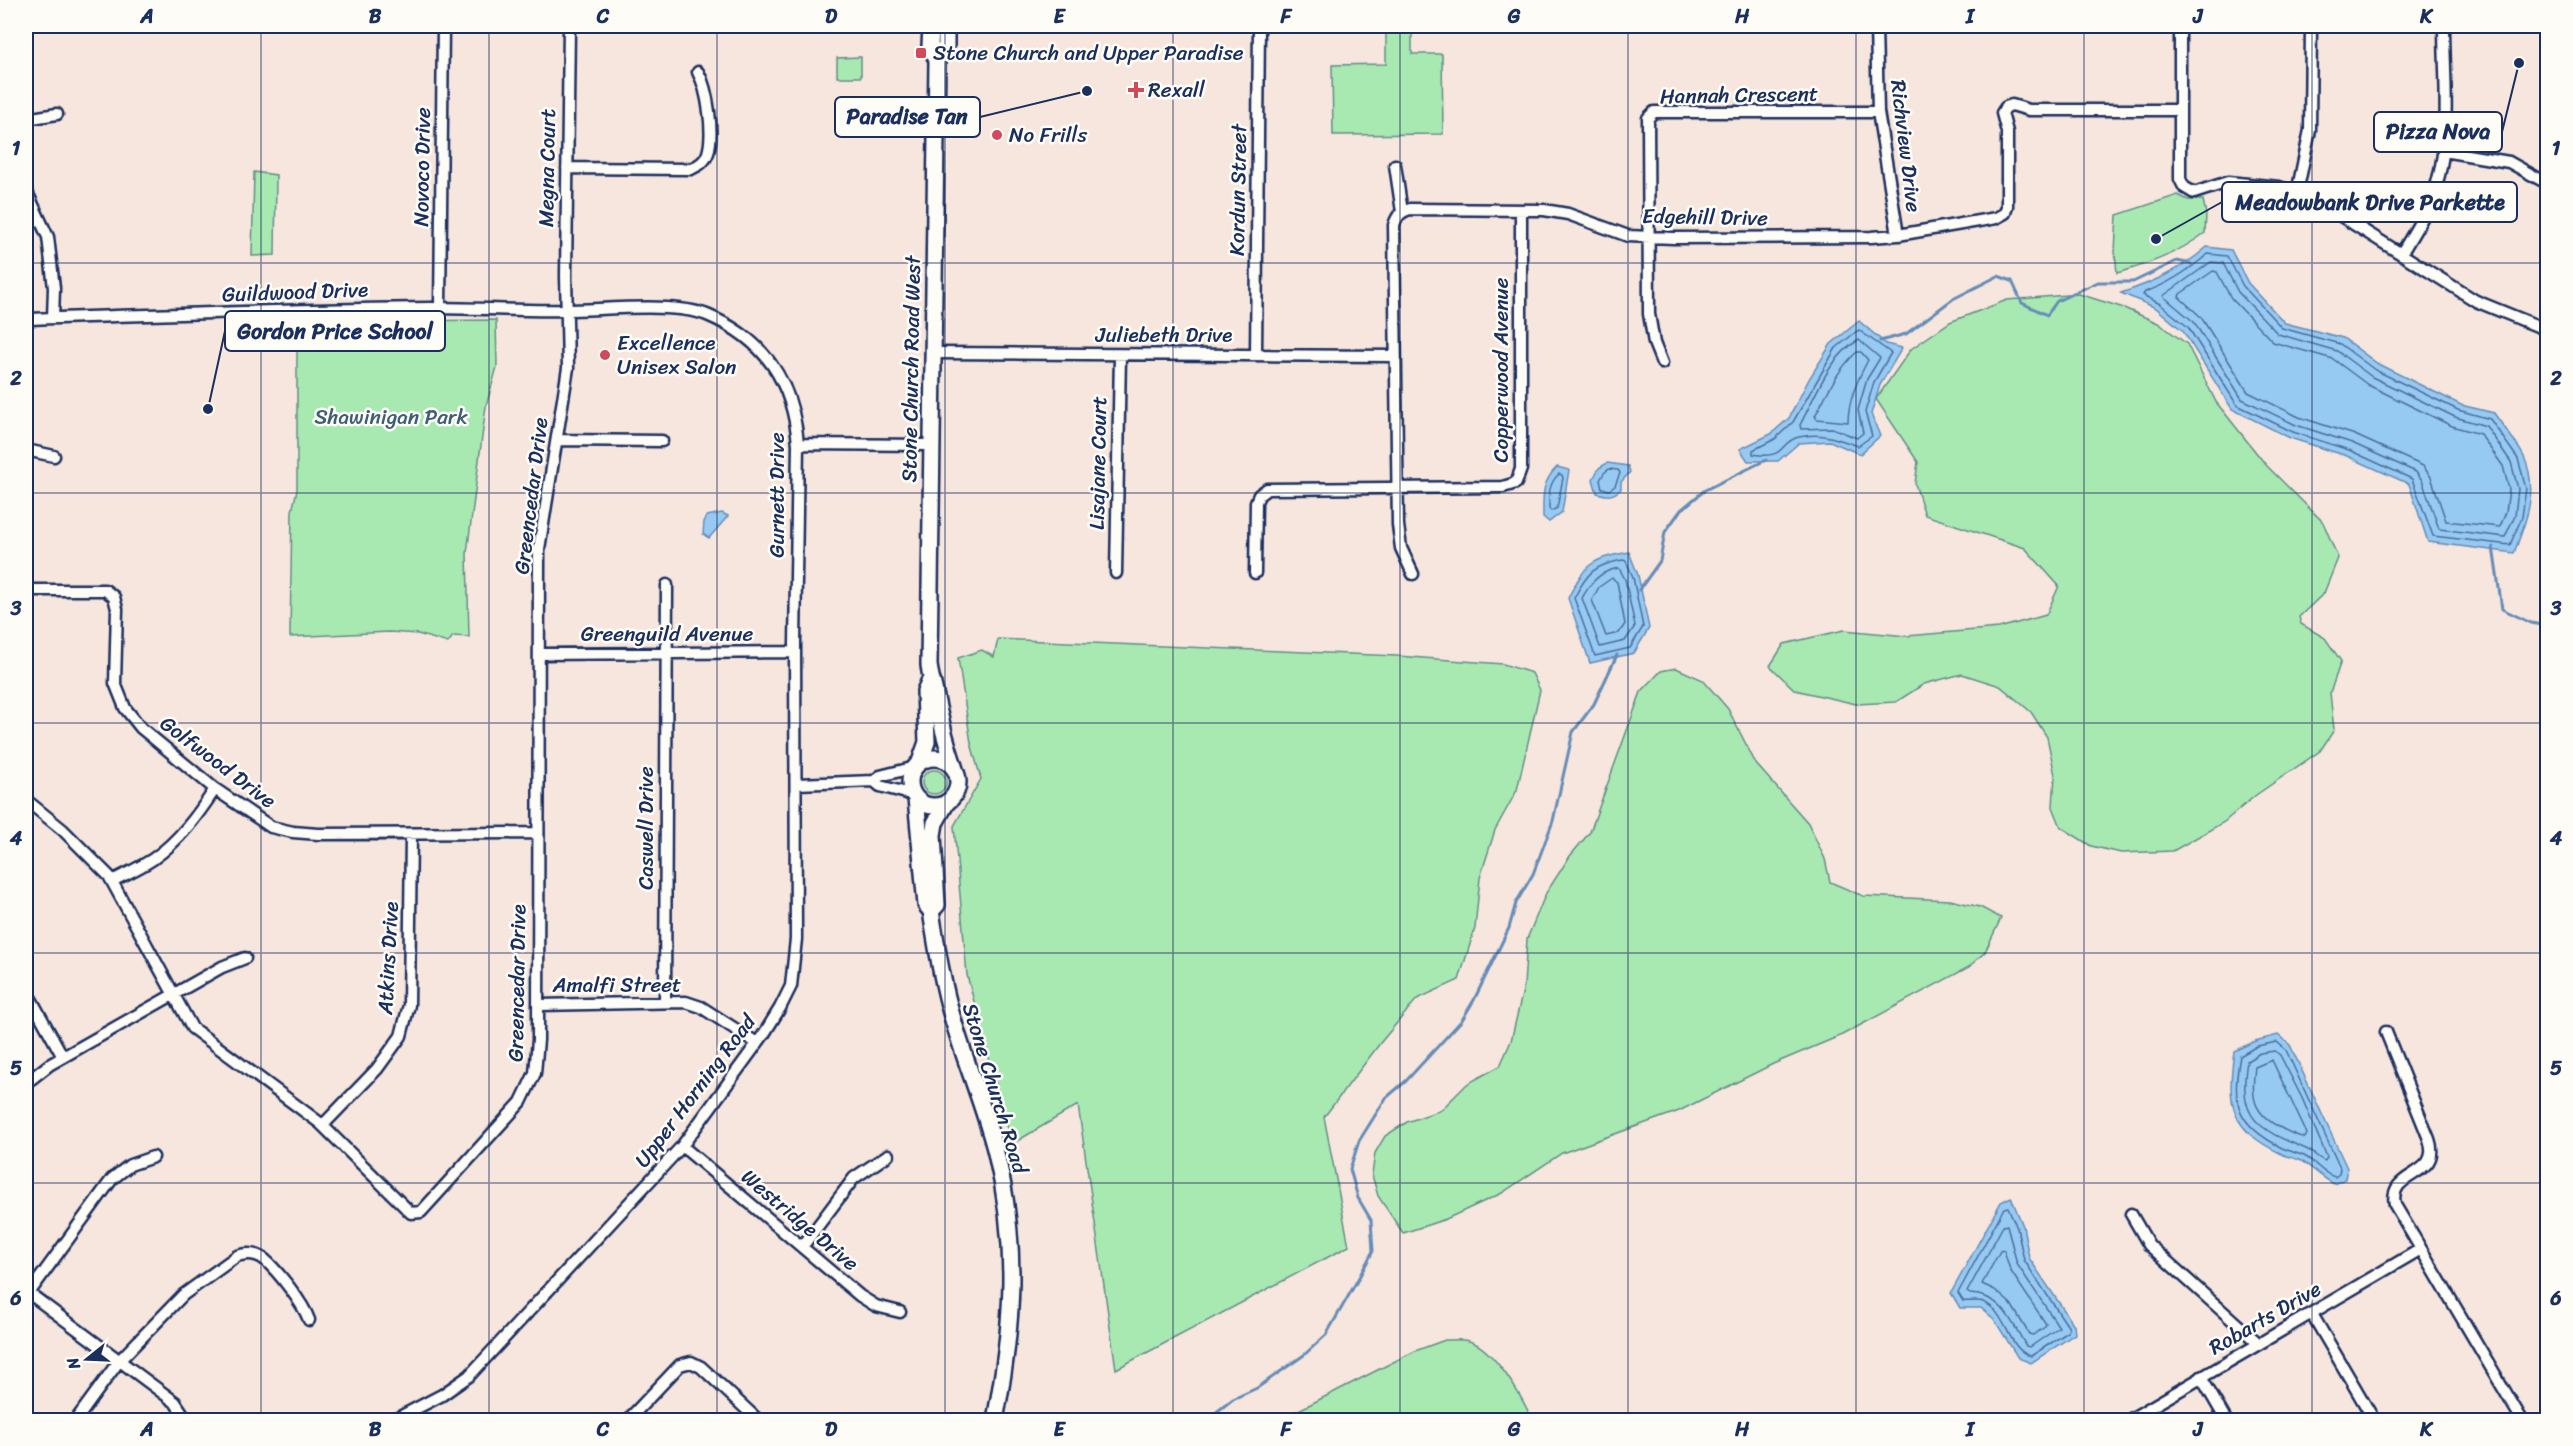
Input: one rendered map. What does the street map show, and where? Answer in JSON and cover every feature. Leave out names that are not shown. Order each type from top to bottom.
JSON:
[{"type":"main road","name":"Stone Church Road West","points":[[930,679],[937,60],[930,46],[931,26]]},
{"type":"main road","name":"Stone Church Road West","points":[[937,60],[946,46],[946,26]]},
{"type":"main road","points":[[930,679],[935,691],[958,787],[947,802],[931,806],[915,796],[910,778],[927,742],[926,691],[930,679]]},
{"type":"main road","points":[[918,764],[931,758],[939,758],[955,769]]},
{"type":"main road","name":"Stone Church Road","points":[[915,796],[926,905],[931,911],[945,993],[996,1153],[1012,1246],[1010,1334],[995,1420]]},
{"type":"main road","name":"Stone Church Road","points":[[931,911],[937,905],[933,835],[935,823],[947,802]]},
{"type":"street","name":"Novoco Drive","points":[[440,308],[443,26]]},
{"type":"street","name":"Megna Court","points":[[565,310],[569,26]]},
{"type":"street","name":"Kordun Street","points":[[1256,355],[1259,26]]},
{"type":"street","name":"Richview Drive","points":[[1876,26],[1878,112],[1898,235]]},
{"type":"street","points":[[2180,26],[2180,180],[2188,191],[2194,193],[2228,182],[2246,182],[2280,187],[2297,193],[2328,208],[2476,301],[2540,327]]},
{"type":"street","points":[[2297,193],[2310,130],[2311,26]]},
{"type":"street","points":[[2401,254],[2433,195],[2443,151],[2444,26]]},
{"type":"street","points":[[567,168],[691,169],[701,164],[708,152],[709,109],[705,84],[698,72]]},
{"type":"street","name":"Edgehill Drive","points":[[1402,212],[1410,209],[1544,210],[1568,214],[1612,232],[1648,237],[1852,238],[1898,235],[1996,218],[2005,213],[2007,206],[2007,132],[2002,113],[2006,106],[2012,105],[2029,110],[2180,110]]},
{"type":"street","name":"Hannah Crescent","points":[[1662,363],[1654,343],[1649,314],[1648,118],[1654,112],[1878,112]]},
{"type":"street","points":[[26,119],[57,114]]},
{"type":"street","points":[[2443,151],[2509,162],[2541,180]]},
{"type":"street","points":[[1395,165],[1402,212],[1394,225],[1394,356],[1399,538],[1413,574]]},
{"type":"street","points":[[26,190],[48,237],[53,279],[52,318]]},
{"type":"street","name":"Copperwood Avenue","points":[[1398,487],[1503,487],[1515,483],[1521,469],[1521,210]]},
{"type":"street","name":"Guildwood Drive","points":[[26,319],[440,308],[565,310]]},
{"type":"street","name":"Gurnett Drive","points":[[565,310],[669,309],[704,313],[731,326],[757,348],[775,367],[788,391],[796,416],[798,444],[795,652],[797,784]]},
{"type":"street","name":"Greencedar Drive","points":[[26,800],[63,830],[112,881],[192,1028],[323,1125],[411,1213],[421,1212],[520,1102],[535,1073],[539,1005],[539,549],[568,368],[565,310]]},
{"type":"street","name":"Juliebeth Drive","points":[[933,353],[1394,356]]},
{"type":"street","name":"Lisajane Court","points":[[1116,573],[1120,355]]},
{"type":"street","points":[[557,440],[662,441]]},
{"type":"street","points":[[798,444],[931,445]]},
{"type":"street","points":[[26,450],[54,456]]},
{"type":"street","points":[[1255,573],[1256,502],[1262,491],[1273,488],[1398,487]]},
{"type":"street","name":"Caswell Drive","points":[[665,1002],[667,585]]},
{"type":"street","name":"Golfwood Drive","points":[[26,590],[105,590],[114,597],[117,609],[116,683],[125,708],[141,728],[215,789],[271,827],[293,832],[538,833]]},
{"type":"street","name":"Greenguild Avenue","points":[[539,654],[795,652]]},
{"type":"street","points":[[797,784],[874,781],[880,776],[918,764]]},
{"type":"street","points":[[874,781],[880,786],[915,796]]},
{"type":"street","name":"Upper Horning Road","points":[[399,1420],[469,1376],[682,1146],[780,1008],[790,986],[796,939],[797,784]]},
{"type":"street","points":[[112,881],[154,859],[167,848],[185,831],[215,789]]},
{"type":"street","name":"Atkins Drive","points":[[323,1125],[377,1069],[401,1036],[410,1005],[411,834]]},
{"type":"street","points":[[26,1083],[31,1077],[63,1057],[222,967],[245,958]]},
{"type":"street","points":[[26,990],[63,1057]]},
{"type":"street","name":"Amalfi Street","points":[[539,1005],[686,1002],[701,1006],[757,1043]]},
{"type":"street","points":[[2386,1032],[2431,1147],[2430,1160],[2425,1167],[2400,1183],[2394,1197],[2395,1205],[2522,1420]]},
{"type":"street","name":"Westridge Drive","points":[[682,1146],[868,1301],[876,1306],[900,1312]]},
{"type":"street","points":[[802,1247],[854,1178],[888,1155]]},
{"type":"street","points":[[153,1157],[130,1165],[112,1179],[27,1292],[174,1402],[187,1420]]},
{"type":"street","points":[[2131,1214],[2149,1245],[2259,1344]]},
{"type":"street","name":"Robarts Drive","points":[[2129,1420],[2421,1249]]},
{"type":"street","points":[[76,1420],[119,1361],[183,1294],[237,1256],[248,1253],[263,1258],[304,1307],[309,1320]]},
{"type":"street","points":[[2312,1314],[2374,1420]]},
{"type":"street","points":[[628,1420],[680,1365],[691,1362],[701,1367],[758,1420]]},
{"type":"street","points":[[2201,1377],[2226,1420]]},
{"type":"green space","points":[[1386,26],[1412,26],[1412,54],[1442,54],[1443,134],[1333,135],[1332,65],[1386,64]]},
{"type":"green space","points":[[861,57],[861,77],[837,77],[837,58]]},
{"type":"green space","points":[[254,172],[276,175],[275,255],[252,256]]},
{"type":"green space","points":[[2178,195],[2188,200],[2203,200],[2206,214],[2205,233],[2163,257],[2117,273],[2115,251],[2117,215]]},
{"type":"green space","points":[[2079,294],[2124,308],[2158,323],[2187,344],[2216,402],[2266,465],[2323,522],[2338,558],[2324,593],[2299,617],[2301,624],[2325,638],[2341,661],[2330,693],[2334,730],[2320,751],[2256,795],[2224,822],[2173,851],[2121,853],[2091,846],[2061,827],[2053,807],[2055,775],[2047,737],[2031,712],[2000,686],[1962,674],[1924,684],[1896,702],[1856,704],[1795,690],[1770,666],[1784,644],[1844,630],[1907,636],[1999,628],[2046,615],[2059,586],[2025,548],[1925,515],[1915,484],[1918,462],[1876,399],[1911,349],[1950,322],[2007,300]]},
{"type":"green space","name":"Shawinigan Park","points":[[496,320],[497,367],[486,406],[467,553],[469,637],[453,636],[448,643],[418,634],[389,632],[290,637],[292,511],[297,490],[297,322]]},
{"type":"green space","points":[[998,639],[1397,656],[1503,664],[1532,673],[1540,690],[1517,790],[1495,830],[1480,878],[1475,928],[1459,980],[1417,999],[1324,1117],[1349,1246],[1116,1369],[1078,1105],[1012,1144],[967,975],[954,826],[981,779],[971,743],[958,658],[982,650],[994,657]]},
{"type":"green space","points":[[1676,668],[1703,680],[1728,709],[1756,764],[1808,823],[1825,859],[1830,882],[1863,896],[1950,900],[1980,907],[2001,918],[1985,952],[1969,967],[1842,1035],[1773,1064],[1679,1111],[1562,1153],[1502,1193],[1446,1219],[1403,1233],[1378,1196],[1372,1175],[1375,1153],[1385,1136],[1407,1122],[1441,1110],[1467,1084],[1500,1066],[1511,1041],[1524,986],[1527,939],[1546,893],[1570,856],[1590,832],[1641,692],[1661,671]]},
{"type":"green space","points":[[934,770],[943,773],[946,782],[943,791],[934,794],[925,791],[922,782],[925,773]]},
{"type":"green space","points":[[1445,1340],[1469,1341],[1488,1353],[1506,1374],[1532,1420],[1279,1420],[1415,1351]]},
{"type":"water","points":[[2207,247],[2231,250],[2248,283],[2285,323],[2343,338],[2378,364],[2461,405],[2494,413],[2521,451],[2530,482],[2529,506],[2514,553],[2428,542],[2409,484],[2347,456],[2290,438],[2232,409],[2183,331],[2156,308],[2121,293],[2167,275]]},
{"type":"water","points":[[1859,321],[1886,344],[1902,348],[1880,385],[1871,414],[1880,436],[1860,454],[1830,441],[1799,443],[1778,461],[1748,461],[1740,449],[1771,434],[1789,418],[1809,379],[1831,344]]},
{"type":"water","points":[[1607,463],[1628,466],[1630,472],[1621,482],[1621,489],[1610,495],[1604,495],[1597,493],[1593,479],[1599,468]]},
{"type":"water","points":[[1557,467],[1569,470],[1562,512],[1549,522],[1543,517],[1544,490],[1548,479]]},
{"type":"water","points":[[722,513],[728,516],[709,538],[703,534],[707,516]]},
{"type":"water","points":[[1629,552],[1638,575],[1649,628],[1634,653],[1590,663],[1568,598],[1580,577],[1591,564],[1606,557]]},
{"type":"water","points":[[2278,1035],[2290,1045],[2347,1168],[2345,1179],[2334,1184],[2301,1161],[2264,1145],[2242,1125],[2236,1113],[2231,1086],[2234,1051],[2255,1041]]},
{"type":"water","points":[[2011,1197],[2023,1226],[2029,1258],[2074,1325],[2075,1334],[2031,1363],[2018,1358],[1994,1319],[1981,1308],[1960,1308],[1951,1293],[2001,1202]]},
{"type":"waterway","points":[[1880,341],[1906,334],[1953,299],[1998,276],[2012,281],[2022,303],[2047,315],[2057,301],[2098,282],[2133,282],[2177,261],[2191,264]]},
{"type":"waterway","points":[[1639,590],[1660,561],[1665,532],[1681,510],[1705,490],[1766,460]]},
{"type":"waterway","points":[[2493,547],[2502,609],[2531,623],[2548,626]]},
{"type":"waterway","points":[[1212,1420],[1214,1414],[1233,1399],[1257,1388],[1304,1355],[1326,1335],[1373,1251],[1371,1220],[1358,1198],[1350,1169],[1359,1141],[1386,1098],[1406,1081],[1462,1020],[1474,1000],[1509,928],[1516,903],[1533,874],[1553,821],[1573,732],[1594,704],[1617,655]]},
{"type":"place","name":"Stone Church and Upper Paradise","points":[[921,53]]},
{"type":"place","name":"Pizza Nova","points":[[2519,63]]},
{"type":"place","name":"Rexall","points":[[1136,90]]},
{"type":"place","name":"Paradise Tan","points":[[1087,91]]},
{"type":"place","name":"No Frills","points":[[997,135]]},
{"type":"place","name":"Meadowbank Drive Parkette","points":[[2156,239]]},
{"type":"place","name":"Excellence Unisex Salon","points":[[605,355]]},
{"type":"place","name":"Gordon Price School","points":[[208,409]]}]
